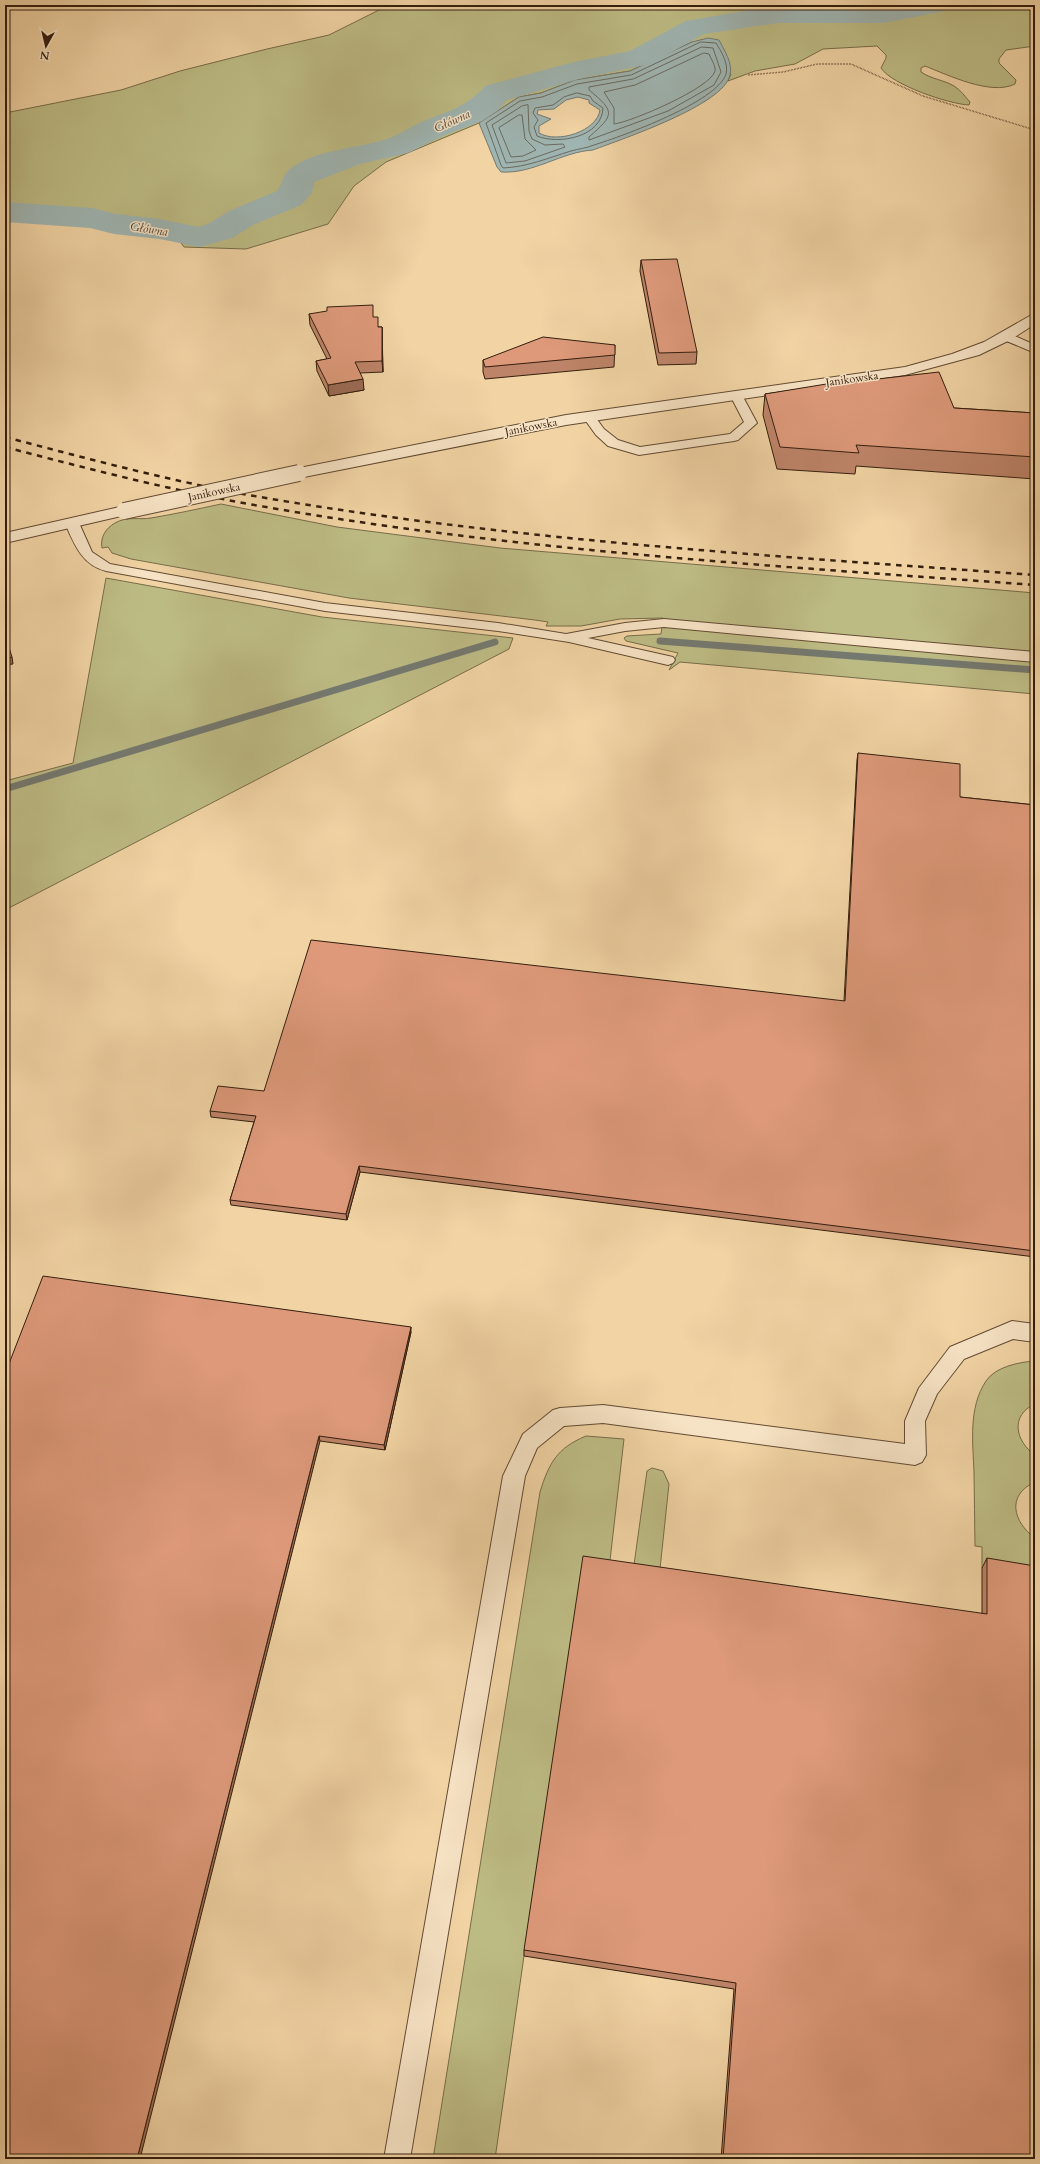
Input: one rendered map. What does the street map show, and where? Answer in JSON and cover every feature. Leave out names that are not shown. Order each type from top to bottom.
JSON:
[{"type":"street","name":"Janikowska","points":[[5,538],[299,473],[589,416],[905,371],[965,355],[1008,337],[1035,317]]},
{"type":"lane","points":[[1008,337],[1035,349]]},
{"type":"lane","points":[[589,416],[600,432],[612,443],[639,451],[734,437],[751,423],[744,407],[736,395]]},
{"type":"lane","points":[[72,523],[82,548],[93,562],[106,567],[325,607],[498,627],[566,638],[668,660]]},
{"type":"lane","points":[[566,638],[625,626],[664,623],[1035,657]]},
{"type":"lane","points":[[397,2159],[514,1476],[530,1441],[560,1417],[603,1414],[914,1455],[915,1421],[929,1388],[957,1353],[1012,1330],[1035,1333]]},
{"type":"path","points":[[1035,37],[1031,38],[1035,46]]},
{"type":"path","points":[[748,75],[783,72],[817,64],[851,64],[923,96],[1035,130]]},
{"type":"shaded area","points":[[389,5],[1035,5],[1035,46],[1006,50],[999,59],[999,63],[1016,80],[1015,84],[1005,87],[994,88],[982,86],[957,79],[925,66],[921,68],[921,72],[956,88],[970,102],[969,105],[935,97],[908,87],[897,81],[881,68],[886,55],[877,46],[823,49],[795,64],[755,71],[728,81],[731,74],[692,42],[630,71],[575,80],[541,93],[519,97],[479,123],[386,162],[354,186],[328,224],[246,249],[184,247],[176,236],[88,220],[5,215],[5,113],[121,90],[180,71],[329,35]]},
{"type":"shaded area","points":[[221,504],[337,527],[500,548],[1035,593],[1035,694],[680,662],[669,670],[678,653],[626,641],[624,638],[627,636],[661,634],[663,618],[620,619],[581,626],[546,626],[548,622],[349,598],[131,559],[112,553],[108,547],[102,548],[102,540],[106,530],[120,521],[128,519],[146,519]]},
{"type":"shaded area","points":[[106,578],[322,617],[513,638],[509,649],[5,910],[5,781],[73,763]]},
{"type":"shaded area","points":[[1035,1361],[1035,1404],[1027,1409],[1022,1415],[1018,1428],[1023,1443],[1035,1455],[1035,1482],[1026,1487],[1020,1494],[1016,1501],[1016,1509],[1018,1517],[1027,1532],[1035,1538],[1035,1576],[982,1568],[982,1547],[975,1546],[973,1426],[976,1403],[980,1391],[990,1376],[1008,1366]]},
{"type":"shaded area","points":[[586,1436],[624,1439],[609,1569],[524,1956],[495,2159],[433,2159],[540,1492],[551,1465],[561,1451]]},
{"type":"shaded area","points":[[652,1468],[663,1471],[669,1484],[660,1569],[634,1565],[647,1471]]},
{"type":"water","points":[[919,5],[949,5],[906,15],[864,18],[779,18],[778,11],[878,10]]},
{"type":"water","points":[[708,38],[719,40],[729,61],[731,70],[730,75],[724,86],[710,98],[670,120],[593,150],[570,155],[525,170],[501,172],[497,167],[479,123],[519,97],[541,93],[575,80],[630,71],[692,42]],"holes":[[[578,97],[589,100],[589,103],[600,110],[592,124],[576,134],[566,136],[556,137],[539,133],[539,126],[551,119],[537,114],[538,110],[554,109],[566,100]]]},
{"type":"building","points":[[677,259],[697,352],[659,353],[641,260]]},
{"type":"building","points":[[373,305],[373,317],[378,317],[378,327],[382,327],[382,361],[355,362],[363,379],[328,385],[316,361],[331,358],[309,314],[327,311],[327,307]]},
{"type":"building","points":[[543,337],[615,345],[615,355],[485,367],[483,360]]},
{"type":"building","points":[[939,372],[954,408],[1035,413],[1035,457],[856,445],[859,453],[780,447],[765,394],[851,380],[851,382]]},
{"type":"building","points":[[5,635],[12,657],[5,659]]},
{"type":"building","points":[[858,753],[960,764],[960,797],[1035,805],[1035,1251],[359,1166],[346,1214],[230,1200],[256,1116],[210,1111],[218,1086],[264,1091],[311,940],[845,1001]]},
{"type":"building","points":[[43,1276],[411,1327],[384,1445],[319,1436],[137,2159],[5,2159],[5,1374]]},
{"type":"building","points":[[583,1556],[987,1614],[987,1558],[1035,1566],[1035,2159],[723,2159],[736,1983],[524,1950]]},
{"type":"waterway","name":"Główna","points":[[5,212],[92,218],[114,224],[160,229],[199,237],[220,231],[241,218],[289,198],[295,193],[298,179],[302,175],[319,167],[351,156],[397,146],[434,128],[471,114],[486,104],[496,93],[574,71],[639,58],[696,27],[778,14],[884,14],[935,5]]},
{"type":"waterway","points":[[660,641],[1035,670]]},
{"type":"waterway","points":[[5,789],[495,642]]},
{"type":"railway","points":[[5,437],[132,470],[228,491],[356,512],[453,525],[549,536],[743,554],[1035,575]]},
{"type":"railway","points":[[5,447],[196,494],[356,522],[453,535],[549,546],[743,564],[1035,585]]}]
